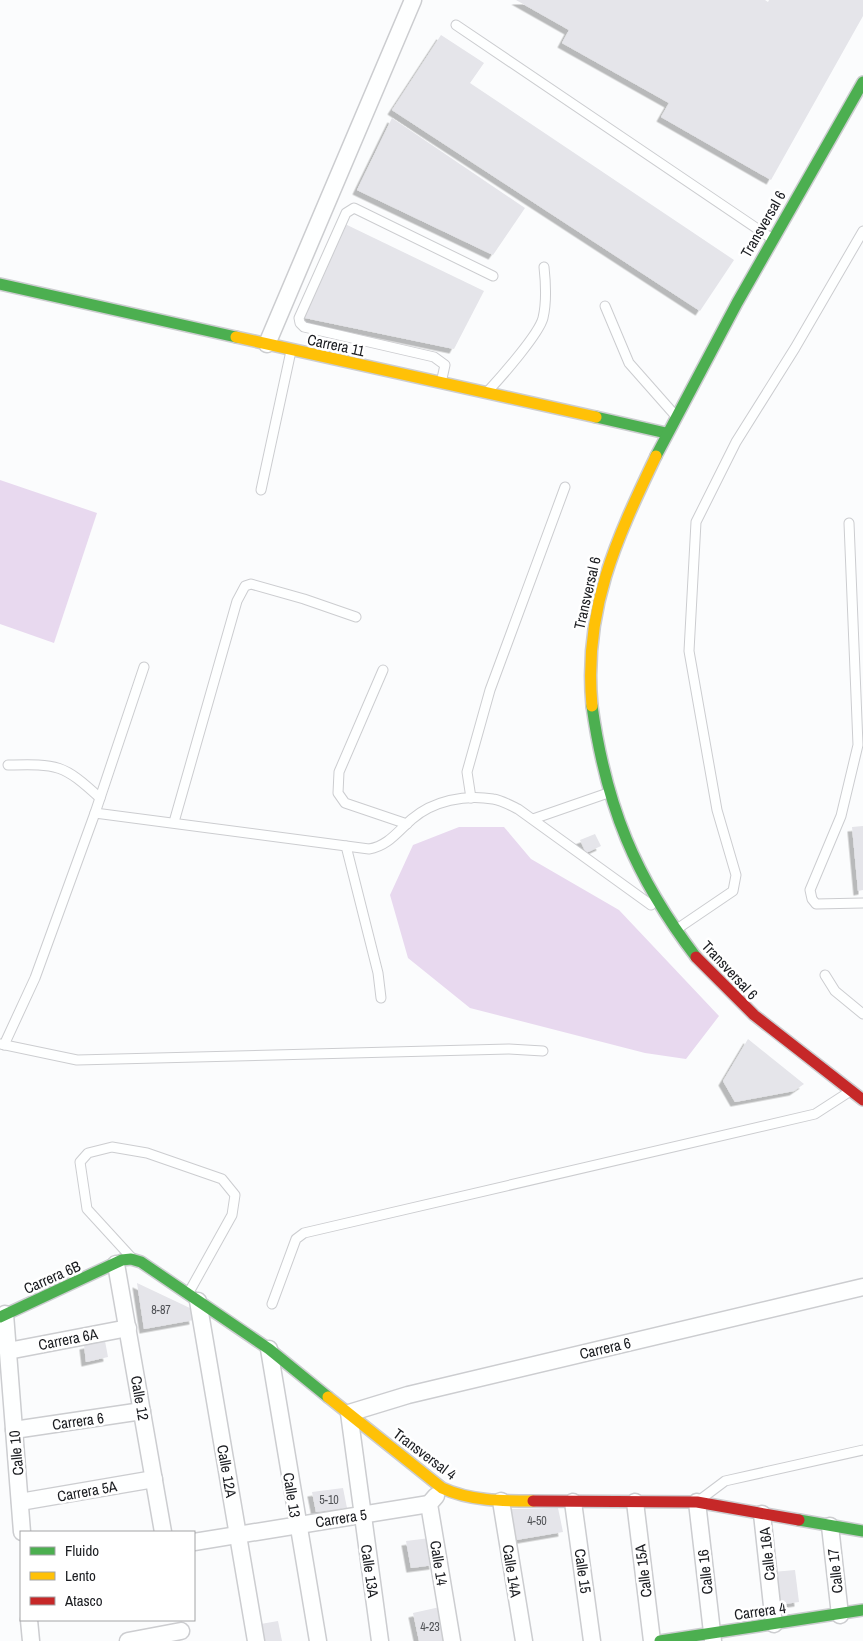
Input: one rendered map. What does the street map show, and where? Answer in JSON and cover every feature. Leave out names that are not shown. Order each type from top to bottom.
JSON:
[{"type":"street","points":[[267,344],[412,0]]},
{"type":"street","name":"Transversal 6","points":[[863,82],[771,238],[666,433],[612,552],[595,614],[591,648],[591,694],[596,732],[609,792],[638,869],[662,913],[716,980],[752,1016],[863,1100]]},
{"type":"street","name":"Carrera 11","points":[[0,284],[666,433]]},
{"type":"street","name":"Transversal 4","points":[[124,1261],[141,1262],[268,1349],[442,1488],[459,1496],[501,1501],[697,1502],[863,1531]]},
{"type":"street","name":"Carrera 6B","points":[[2,1316],[124,1261]]},
{"type":"street","name":"Calle 12","points":[[124,1261],[128,1328],[163,1531]]},
{"type":"street","name":"Carrera 6","points":[[349,1413],[418,1392],[863,1287]]},
{"type":"street","name":"Calle 12A","points":[[193,1298],[238,1534],[256,1641]]},
{"type":"street","name":"Calle 10","points":[[2,1316],[8,1351],[22,1531]]},
{"type":"street","name":"Carrera 6A","points":[[8,1351],[128,1328]]},
{"type":"street","name":"Calle 13","points":[[268,1349],[318,1641]]},
{"type":"street","name":"Carrera 6","points":[[14,1430],[142,1411]]},
{"type":"street","name":"Calle 13A","points":[[349,1413],[380,1641]]},
{"type":"street","name":"Carrera 5A","points":[[20,1502],[154,1479]]},
{"type":"street","points":[[430,1504],[442,1488]]},
{"type":"street","name":"Calle 14A","points":[[501,1501],[524,1641]]},
{"type":"street","name":"Calle 15","points":[[573,1502],[592,1641]]},
{"type":"street","name":"Calle 15A","points":[[635,1502],[652,1641]]},
{"type":"street","name":"Calle 16","points":[[697,1502],[712,1637]]},
{"type":"street","name":"Carrera 5","points":[[195,1542],[430,1504]]},
{"type":"street","name":"Calle 14","points":[[430,1504],[452,1641]]},
{"type":"street","name":"Calle 16A","points":[[762,1514],[774,1624]]},
{"type":"street","name":"Calle 17","points":[[830,1526],[840,1615]]},
{"type":"street","name":"Carrera 4","points":[[660,1641],[712,1637],[774,1624],[863,1610]]},
{"type":"street","points":[[29,1621],[31,1641]]},
{"type":"street","points":[[128,1641],[181,1631]]},
{"type":"lane","points":[[456,24],[771,238]]},
{"type":"lane","points":[[441,383],[445,365],[434,358],[304,326],[300,323],[299,318],[346,212],[354,208],[493,276]]},
{"type":"lane","points":[[675,931],[733,891],[736,884],[736,875],[717,810],[689,651],[696,522],[736,442],[795,348],[863,231]]},
{"type":"lane","points":[[487,392],[509,369],[542,320],[546,295],[544,267]]},
{"type":"lane","points":[[606,306],[629,363],[676,416]]},
{"type":"lane","points":[[261,490],[291,350]]},
{"type":"lane","points":[[470,798],[467,772],[490,690],[565,488]]},
{"type":"lane","points":[[849,523],[858,744],[841,816],[810,890],[812,899],[816,904],[863,903]]},
{"type":"lane","points":[[174,822],[237,601],[245,586],[251,584],[304,599],[356,617]]},
{"type":"lane","points":[[144,667],[96,813],[35,978],[2,1045],[77,1060],[509,1049],[543,1051]]},
{"type":"lane","points":[[383,670],[339,772],[338,793],[346,803],[407,824]]},
{"type":"lane","points":[[8,764],[49,764],[74,774],[100,798]]},
{"type":"lane","points":[[533,819],[609,792]]},
{"type":"lane","points":[[96,813],[369,848],[379,847],[390,841],[426,809],[441,802],[470,798],[494,799],[518,809],[533,819],[662,913]]},
{"type":"lane","points":[[346,846],[378,973],[381,998]]},
{"type":"lane","points":[[825,975],[835,991],[863,1014]]},
{"type":"lane","points":[[272,1304],[296,1239],[304,1233],[814,1114],[851,1091]]},
{"type":"lane","points":[[124,1261],[87,1209],[80,1162],[88,1153],[112,1147],[147,1153],[222,1179],[235,1195],[232,1215],[193,1298]]},
{"type":"lane","points":[[697,1502],[725,1481],[863,1450]]},
{"type":"shaded area","points":[[0,480],[97,513],[54,643],[0,624]]},
{"type":"shaded area","points":[[459,827],[504,827],[531,859],[619,910],[719,1016],[686,1059],[645,1053],[470,1008],[408,958],[390,895],[413,845]]},
{"type":"building","points":[[516,0],[765,0],[768,2],[769,0],[863,0],[863,16],[771,180],[661,117],[669,103],[562,43],[569,30]]},
{"type":"building","points":[[441,35],[484,63],[470,83],[734,260],[700,311],[392,110]]},
{"type":"building","points":[[392,118],[525,208],[493,255],[357,190]]},
{"type":"building","points":[[345,224],[484,291],[454,349],[305,318]]},
{"type":"building","points":[[863,826],[863,890],[858,891],[852,827]]},
{"type":"building","points":[[595,834],[601,846],[586,853],[580,840]]},
{"type":"building","points":[[748,1039],[804,1084],[794,1091],[735,1102],[723,1081]]},
{"type":"building","points":[[137,1283],[192,1309],[194,1320],[144,1329]]},
{"type":"building","points":[[105,1341],[108,1357],[86,1362],[84,1345]]},
{"type":"building","points":[[343,1488],[347,1508],[316,1512],[312,1492]]},
{"type":"building","points":[[558,1508],[563,1532],[516,1540],[511,1509]]},
{"type":"building","points":[[430,1538],[434,1565],[411,1568],[406,1541]]},
{"type":"building","points":[[795,1570],[799,1602],[777,1605],[773,1572]]},
{"type":"building","points":[[440,1607],[447,1641],[419,1641],[413,1613]]},
{"type":"building","points":[[278,1621],[282,1641],[258,1641],[255,1625]]},
{"type":"traffic: fast","points":[[656,456],[737,303],[863,82]]},
{"type":"traffic: fast","points":[[0,284],[236,337]]},
{"type":"traffic: fast","points":[[596,417],[666,433]]},
{"type":"traffic: fast","points":[[592,706],[606,776],[626,839],[656,898],[696,957]]},
{"type":"traffic: fast","points":[[0,1317],[122,1260],[131,1259],[141,1262],[269,1349],[328,1397]]},
{"type":"traffic: fast","points":[[799,1520],[863,1531]]},
{"type":"traffic: fast","points":[[660,1641],[863,1610]]},
{"type":"traffic: slow","points":[[236,337],[596,417]]},
{"type":"traffic: slow","points":[[592,706],[591,671],[593,638],[598,607],[616,547],[656,456]]},
{"type":"traffic: slow","points":[[328,1397],[442,1488],[475,1498],[533,1501]]},
{"type":"traffic: jam","points":[[696,957],[754,1015],[863,1100]]},
{"type":"traffic: jam","points":[[533,1501],[697,1502],[799,1520]]}]
